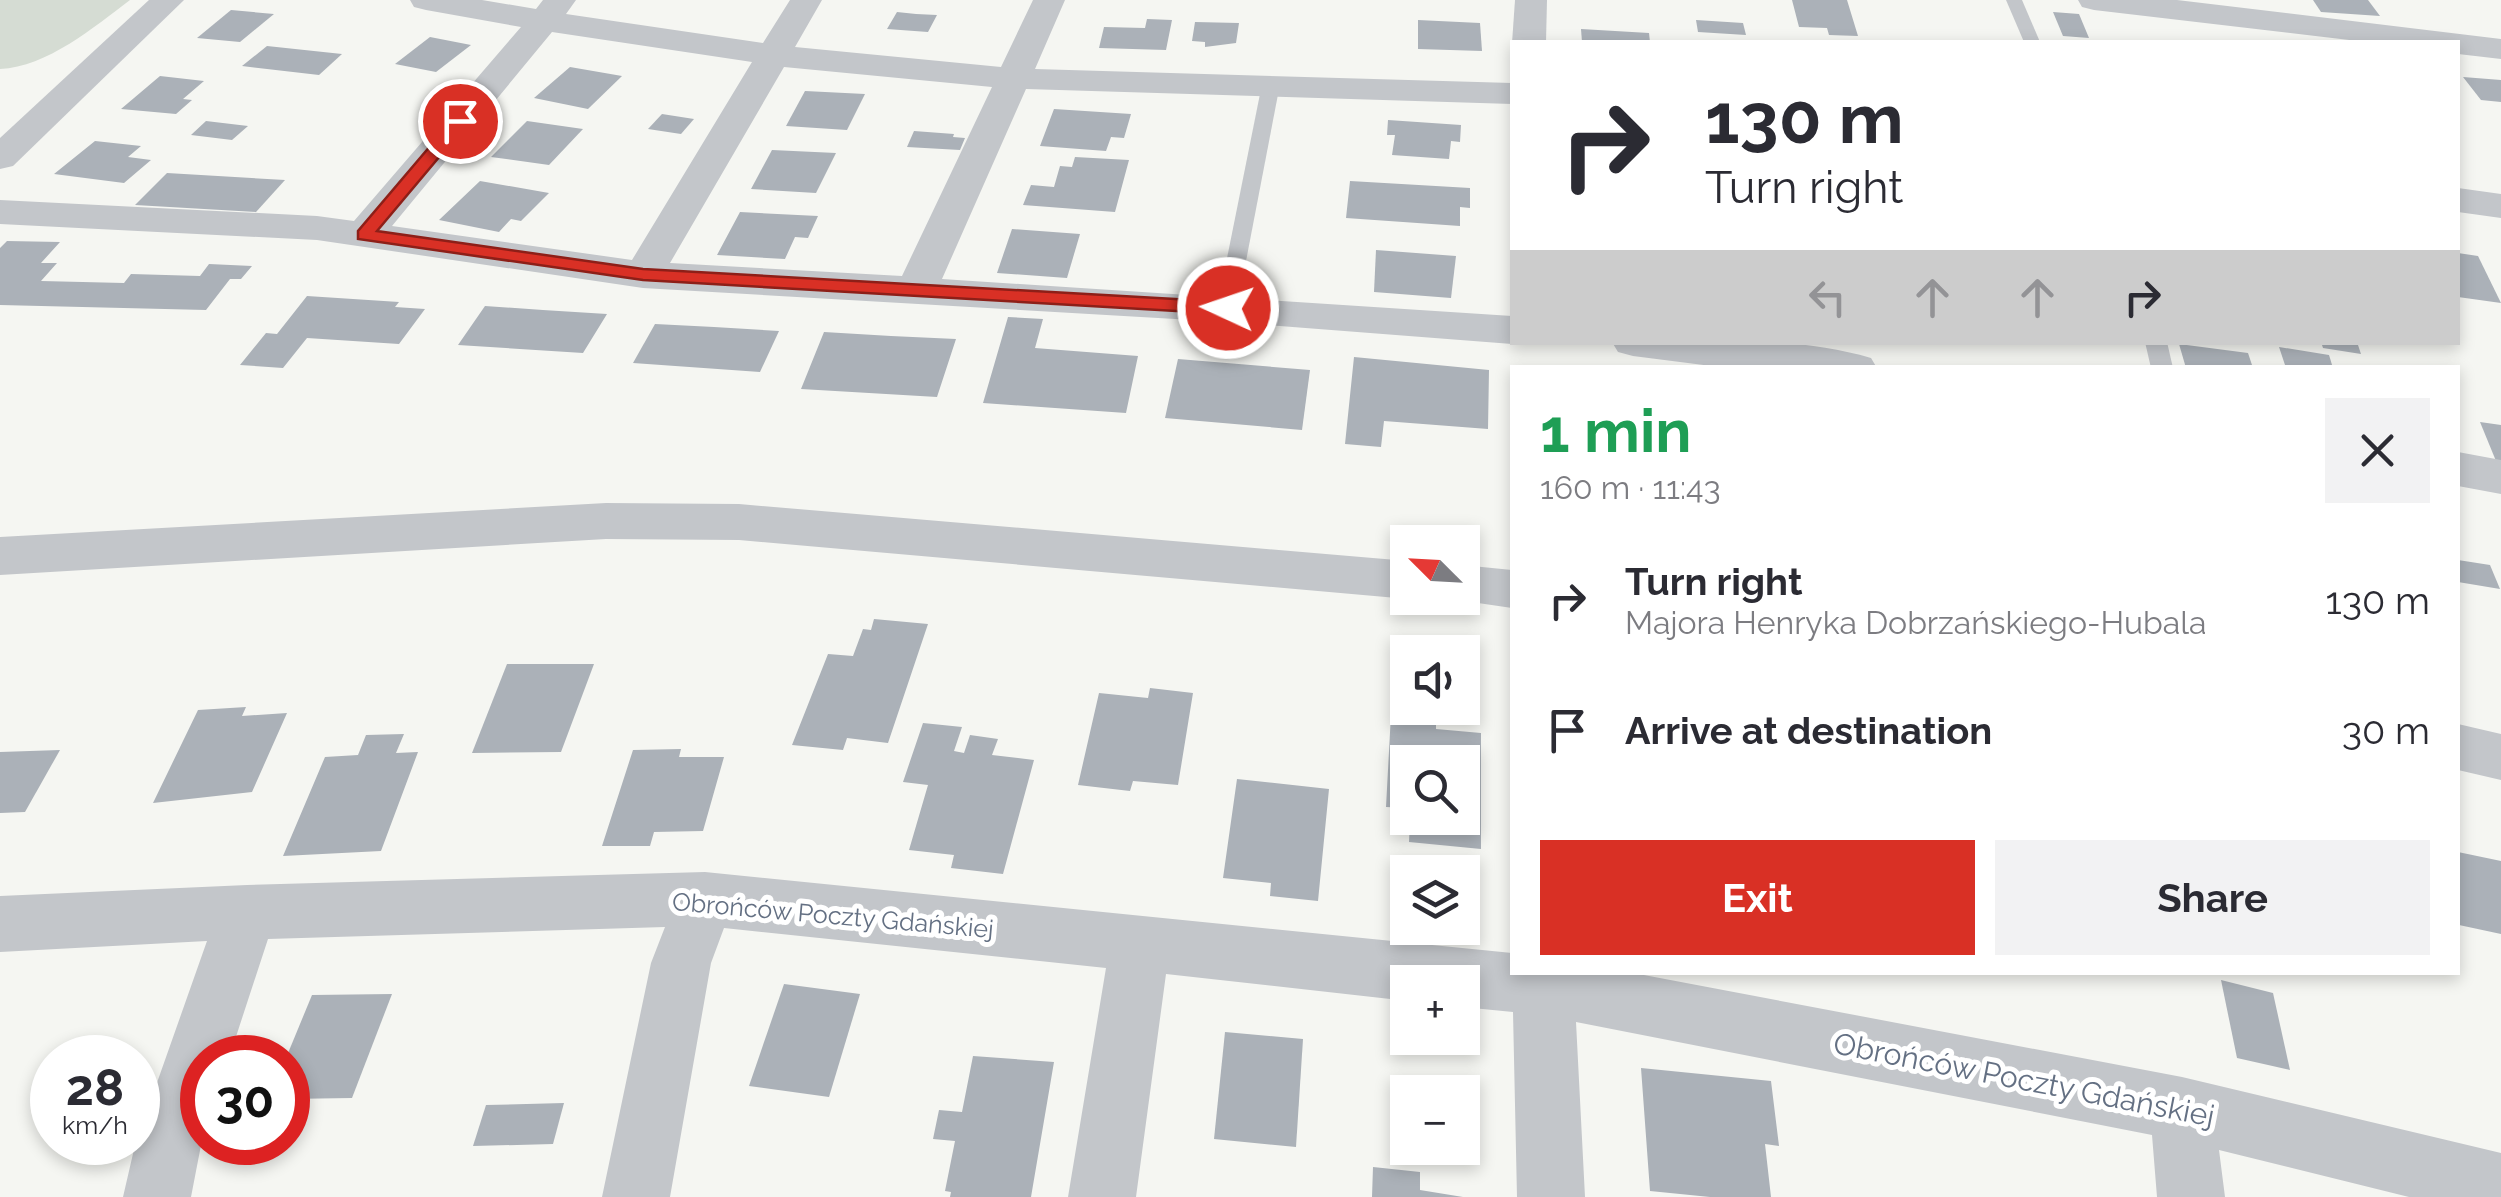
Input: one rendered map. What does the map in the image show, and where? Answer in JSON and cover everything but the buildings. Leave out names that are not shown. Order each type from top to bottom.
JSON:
[{"type":"street","points":[[0,158],[168,0]]},
{"type":"street","points":[[426,0],[552,10],[771,56],[1012,78],[1510,93]]},
{"type":"street","points":[[643,274],[806,0]]},
{"type":"street","points":[[915,292],[1049,0]]},
{"type":"street","points":[[1529,40],[1532,0]]},
{"type":"street","points":[[2094,0],[2269,11],[2436,40]]},
{"type":"street","points":[[364,235],[552,10]]},
{"type":"street","points":[[2460,44],[2501,49]]},
{"type":"street","points":[[2460,200],[2501,206]]},
{"type":"street","points":[[0,212],[317,228],[643,274],[1228,308],[1510,330]]},
{"type":"street","points":[[1659,345],[1830,365]]},
{"type":"street","points":[[2460,469],[2501,477]]},
{"type":"street","points":[[0,556],[606,520],[740,522],[1390,578]]},
{"type":"street","points":[[1480,586],[1510,589]]},
{"type":"street","points":[[2460,747],[2501,757]]},
{"type":"street","points":[[636,1197],[681,963],[705,899]]},
{"type":"street","name":"Obrońców Poczty Gdańskiej","points":[[0,924],[247,912],[705,899],[1543,979],[2182,1109],[2501,1186]]},
{"type":"street","points":[[157,1197],[168,1144],[247,912]]},
{"type":"street","points":[[1102,1197],[1140,943]]},
{"type":"street","points":[[1543,979],[1551,1197]]},
{"type":"street","points":[[2182,1109],[2191,1197]]},
{"type":"lane","points":[[2014,0],[2031,40]]},
{"type":"lane","points":[[1228,308],[1271,84]]},
{"type":"shaded area","points":[[0,0],[130,0],[52,53],[18,67],[0,69]]},
{"type":"route","points":[[460,121],[364,235],[643,274],[1228,308]]}]
